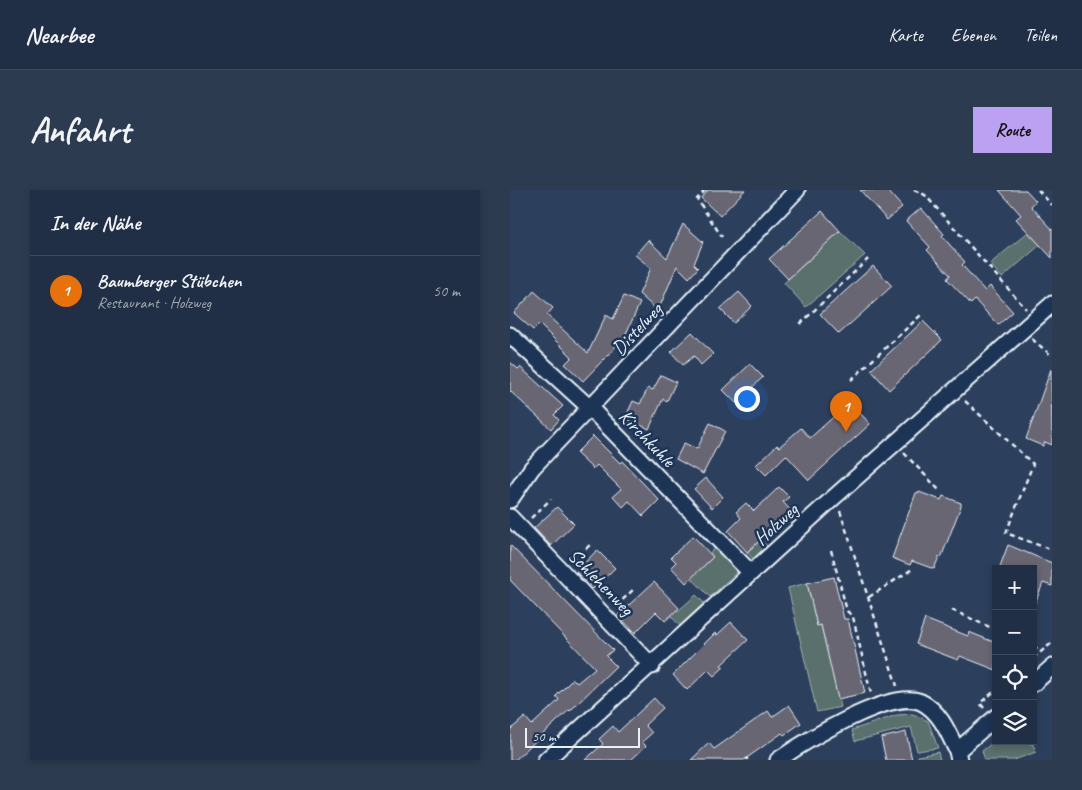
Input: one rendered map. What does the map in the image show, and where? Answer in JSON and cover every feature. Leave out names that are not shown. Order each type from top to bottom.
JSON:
[{"type":"street","name":"Distelweg","points":[[510,500],[532,468],[797,190]]},
{"type":"street","name":"Holzweg","points":[[546,760],[652,666],[832,499],[1052,304]]},
{"type":"street","name":"Kirchkuhle","points":[[510,335],[590,408],[752,573]]},
{"type":"street","name":"Schlehenweg","points":[[515,522],[563,570],[652,666]]},
{"type":"street","points":[[1037,680],[1052,667]]},
{"type":"street","points":[[778,760],[836,725],[874,708],[902,700],[920,702],[932,710],[946,728],[958,755],[992,721]]},
{"type":"path","points":[[705,190],[697,198],[722,237]]},
{"type":"path","points":[[914,190],[925,196],[1034,318]]},
{"type":"path","points":[[1038,190],[1052,205]]},
{"type":"path","points":[[800,324],[868,259]]},
{"type":"path","points":[[850,380],[921,315]]},
{"type":"path","points":[[1021,330],[1052,356]]},
{"type":"path","points":[[954,392],[1033,464],[1006,534],[1052,550]]},
{"type":"path","points":[[895,443],[941,492]]},
{"type":"path","points":[[515,522],[551,499]]},
{"type":"path","points":[[832,499],[840,511],[902,700]]},
{"type":"path","points":[[563,570],[592,543]]},
{"type":"path","points":[[831,550],[847,612],[853,617],[874,708]]},
{"type":"path","points":[[869,597],[914,568]]},
{"type":"path","points":[[605,615],[634,589]]},
{"type":"path","points":[[952,610],[992,628]]},
{"type":"path","points":[[1037,655],[1052,642]]},
{"type":"path","points":[[1037,649],[1042,651]]},
{"type":"green space","points":[[840,231],[865,255],[806,307],[784,283]]},
{"type":"green space","points":[[1028,232],[1040,245],[1002,278],[990,264]]},
{"type":"green space","points":[[761,540],[767,546],[753,559],[747,552]]},
{"type":"green space","points":[[716,546],[734,564],[736,573],[710,597],[677,563],[700,570],[713,557],[710,553]]},
{"type":"green space","points":[[807,583],[817,625],[821,625],[841,707],[817,712],[788,588]]},
{"type":"green space","points":[[696,595],[704,603],[680,626],[659,603],[665,597],[678,611]]},
{"type":"green space","points":[[913,714],[928,721],[938,748],[917,751],[911,727],[855,741],[852,730],[897,715]]},
{"type":"green space","points":[[992,743],[992,745],[1033,745],[1036,752],[1014,760],[985,760],[982,751]]},
{"type":"green space","points":[[938,752],[940,760],[919,760],[918,756]]},
{"type":"building","points":[[708,190],[745,190],[720,216],[701,198]]},
{"type":"building","points":[[860,190],[887,190],[902,207],[887,220]]},
{"type":"building","points":[[999,190],[1026,190],[1036,201],[1031,206],[1052,229],[1052,258],[1016,219],[1021,215]]},
{"type":"building","points":[[921,208],[965,262],[962,265],[985,291],[990,286],[1013,312],[998,325],[975,300],[971,304],[947,279],[950,275],[927,250],[930,247],[906,221]]},
{"type":"building","points":[[822,211],[840,231],[788,279],[769,259]]},
{"type":"building","points":[[683,224],[703,242],[694,264],[698,268],[689,278],[677,266],[658,311],[639,294],[651,268],[635,255],[648,240],[667,258]]},
{"type":"building","points":[[873,266],[892,286],[839,334],[820,314]]},
{"type":"building","points":[[534,291],[553,308],[547,315],[588,353],[606,315],[613,319],[624,296],[640,303],[624,338],[583,381],[565,364],[572,357],[539,324],[533,330],[514,313]]},
{"type":"building","points":[[739,292],[752,306],[734,323],[720,309]]},
{"type":"building","points":[[923,321],[942,340],[889,390],[871,370]]},
{"type":"building","points":[[692,332],[713,354],[701,365],[694,356],[683,365],[671,352]]},
{"type":"building","points":[[510,362],[518,369],[520,367],[563,406],[554,415],[559,420],[551,429],[510,391]]},
{"type":"building","points":[[750,364],[763,377],[736,403],[723,390]]},
{"type":"building","points":[[1051,369],[1052,445],[1045,442],[1043,446],[1026,439]]},
{"type":"building","points":[[661,375],[676,382],[667,401],[663,399],[649,429],[625,418],[633,401],[640,404],[648,388],[653,390]]},
{"type":"building","points":[[850,402],[870,424],[809,480],[786,455],[766,475],[756,465],[777,445],[779,447],[801,428],[810,438]]},
{"type":"building","points":[[710,423],[725,431],[703,474],[676,459],[684,443],[697,449]]},
{"type":"building","points":[[593,436],[620,463],[622,461],[659,500],[643,516],[629,501],[623,507],[613,496],[621,489],[597,465],[593,469],[576,453]]},
{"type":"building","points":[[706,478],[723,497],[712,508],[694,489]]},
{"type":"building","points":[[779,487],[789,497],[783,502],[792,512],[747,552],[728,531],[741,518],[736,512],[746,503],[754,511]]},
{"type":"building","points":[[919,492],[941,500],[943,496],[961,503],[941,558],[939,557],[934,569],[912,561],[910,565],[892,558],[916,493]]},
{"type":"building","points":[[557,507],[574,524],[551,546],[534,528]]},
{"type":"building","points":[[693,536],[713,557],[686,583],[671,567],[676,562],[671,557]]},
{"type":"building","points":[[510,545],[613,650],[606,656],[616,666],[570,711],[515,760],[510,760],[510,730],[525,717],[532,725],[559,700],[556,696],[573,679],[577,683],[595,668],[510,580]]},
{"type":"building","points":[[1008,545],[1052,563],[1052,586],[1043,583],[1037,598],[1037,565],[1000,565]]},
{"type":"building","points":[[597,550],[615,568],[593,589],[576,572]]},
{"type":"building","points":[[834,577],[844,619],[848,619],[865,693],[838,699],[821,625],[817,626],[807,583]]},
{"type":"building","points":[[654,582],[679,608],[665,621],[656,612],[635,633],[618,615]]},
{"type":"building","points":[[925,619],[968,636],[969,632],[992,641],[992,668],[960,656],[958,660],[916,644]]},
{"type":"building","points":[[731,622],[748,640],[721,665],[724,667],[714,676],[708,670],[687,690],[673,675],[715,633],[717,635]]},
{"type":"building","points":[[654,698],[663,708],[645,725],[652,733],[642,742],[646,746],[631,760],[585,760],[603,744],[599,739],[613,726],[618,732]]},
{"type":"building","points":[[789,705],[801,723],[784,735],[782,733],[744,760],[691,760],[709,743],[714,749],[768,711],[772,717]]},
{"type":"building","points":[[906,732],[912,760],[886,760],[881,738]]},
{"type":"place","name":"Baumberger Stübchen","points":[[846,432]]}]
